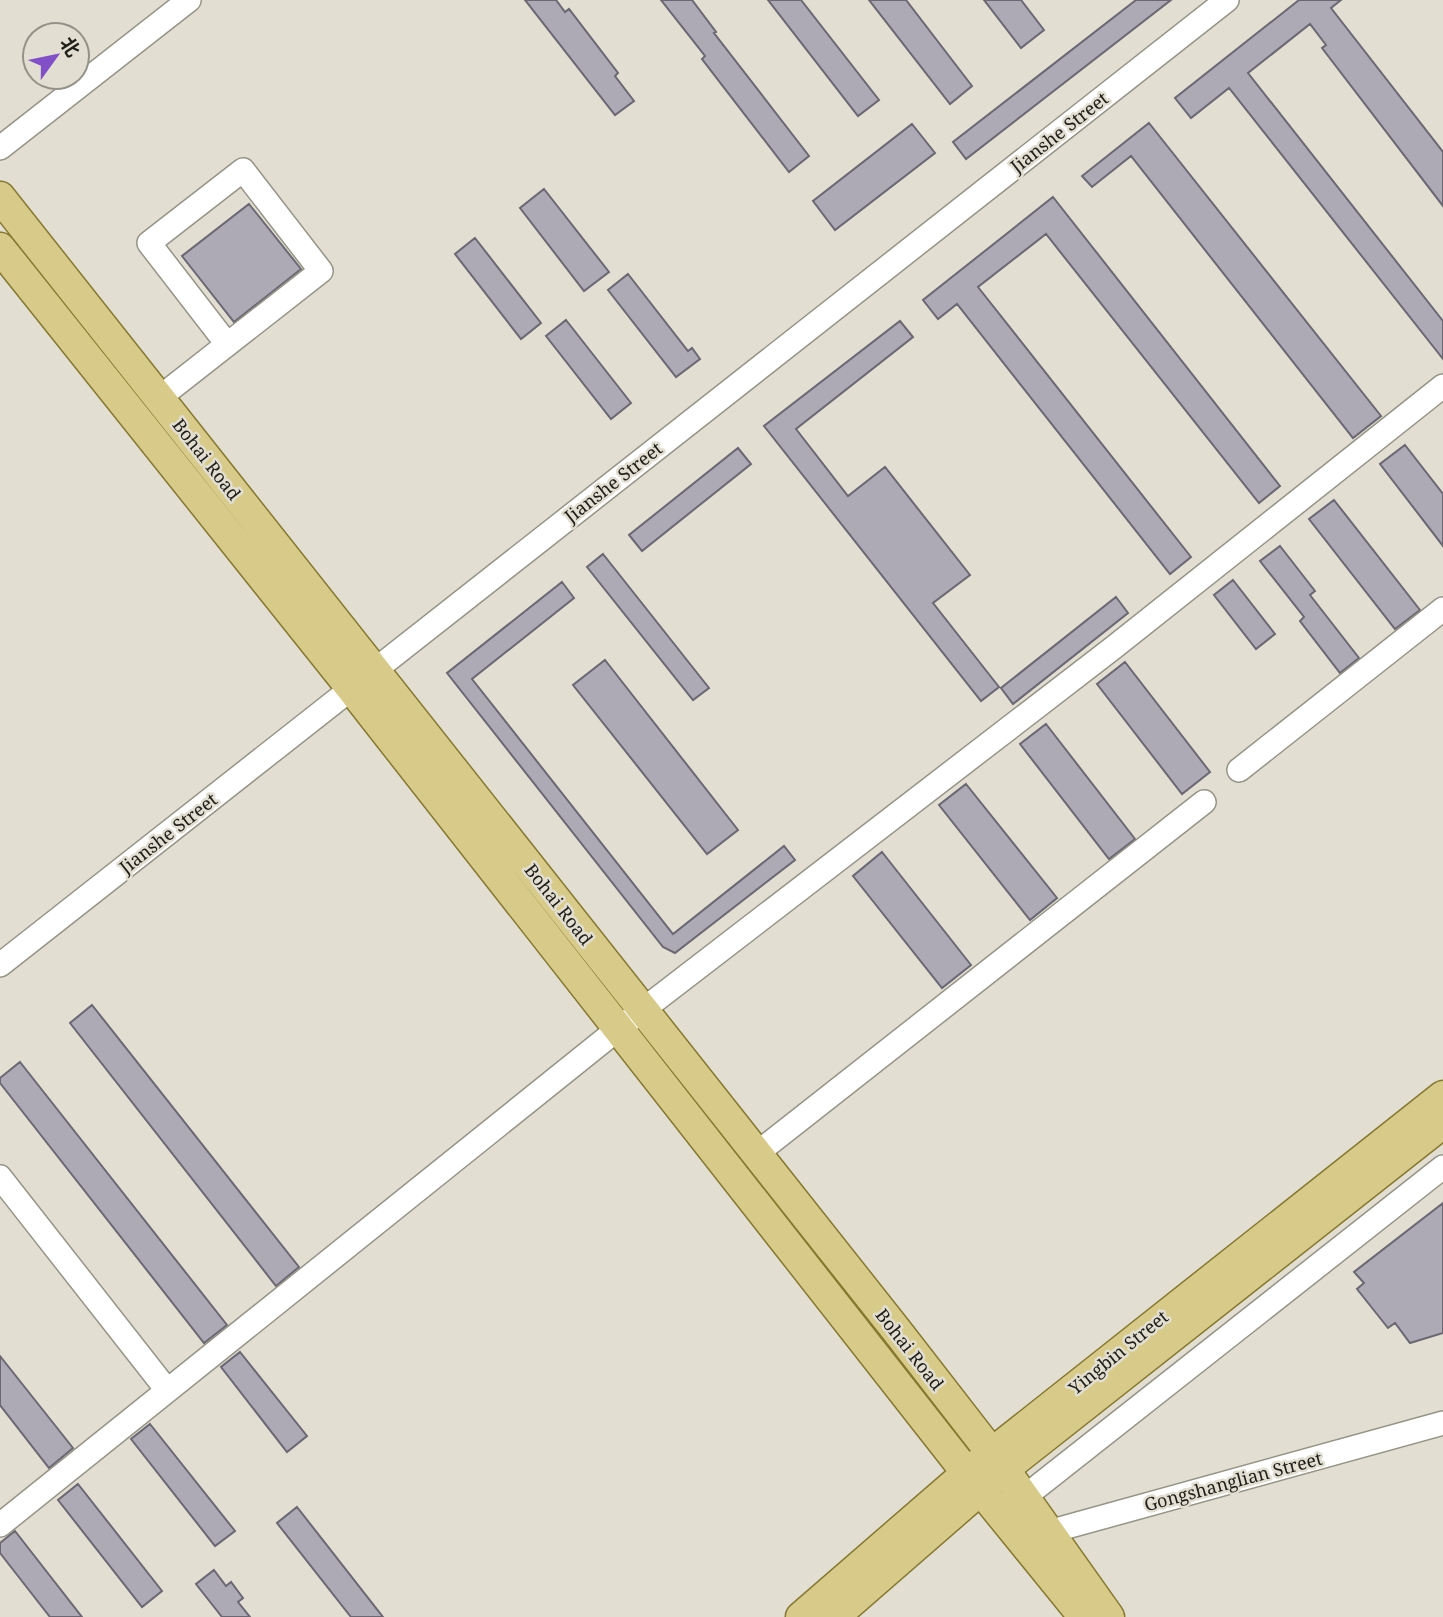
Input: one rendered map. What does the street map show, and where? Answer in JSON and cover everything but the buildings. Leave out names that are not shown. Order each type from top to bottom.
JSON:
[{"type":"main road","name":"Bohai Road","points":[[0,197],[159,398],[618,1029],[974,1481],[1013,1506]]},
{"type":"main road","name":"Bohai Road","points":[[0,248],[643,1010],[998,1461],[1013,1506],[1035,1536],[1084,1617]]},
{"type":"main road","name":"Yingbin Street","points":[[801,1617],[974,1481],[1443,1096]]},
{"type":"main road","name":"Yingbin Street","points":[[998,1461],[1443,1124]]},
{"type":"main road","name":"Yingbin Street","points":[[834,1617],[974,1481]]},
{"type":"main road","name":"Bohai Road","points":[[1035,1536],[1109,1617]]},
{"type":"street","points":[[0,149],[188,0]]},
{"type":"street","name":"Jianshe Street","points":[[0,965],[1227,0]]},
{"type":"street","points":[[159,398],[228,344],[321,271],[243,170],[149,243],[228,344]]},
{"type":"street","points":[[0,1525],[618,1029],[1113,648],[1443,386]]},
{"type":"street","points":[[1239,770],[1443,609]]},
{"type":"street","points":[[756,1154],[1204,802]]},
{"type":"street","points":[[1013,1506],[1443,1167]]},
{"type":"street","points":[[0,1177],[167,1390]]},
{"type":"street","name":"Gongshanglian Street","points":[[1035,1536],[1443,1423]]}]
